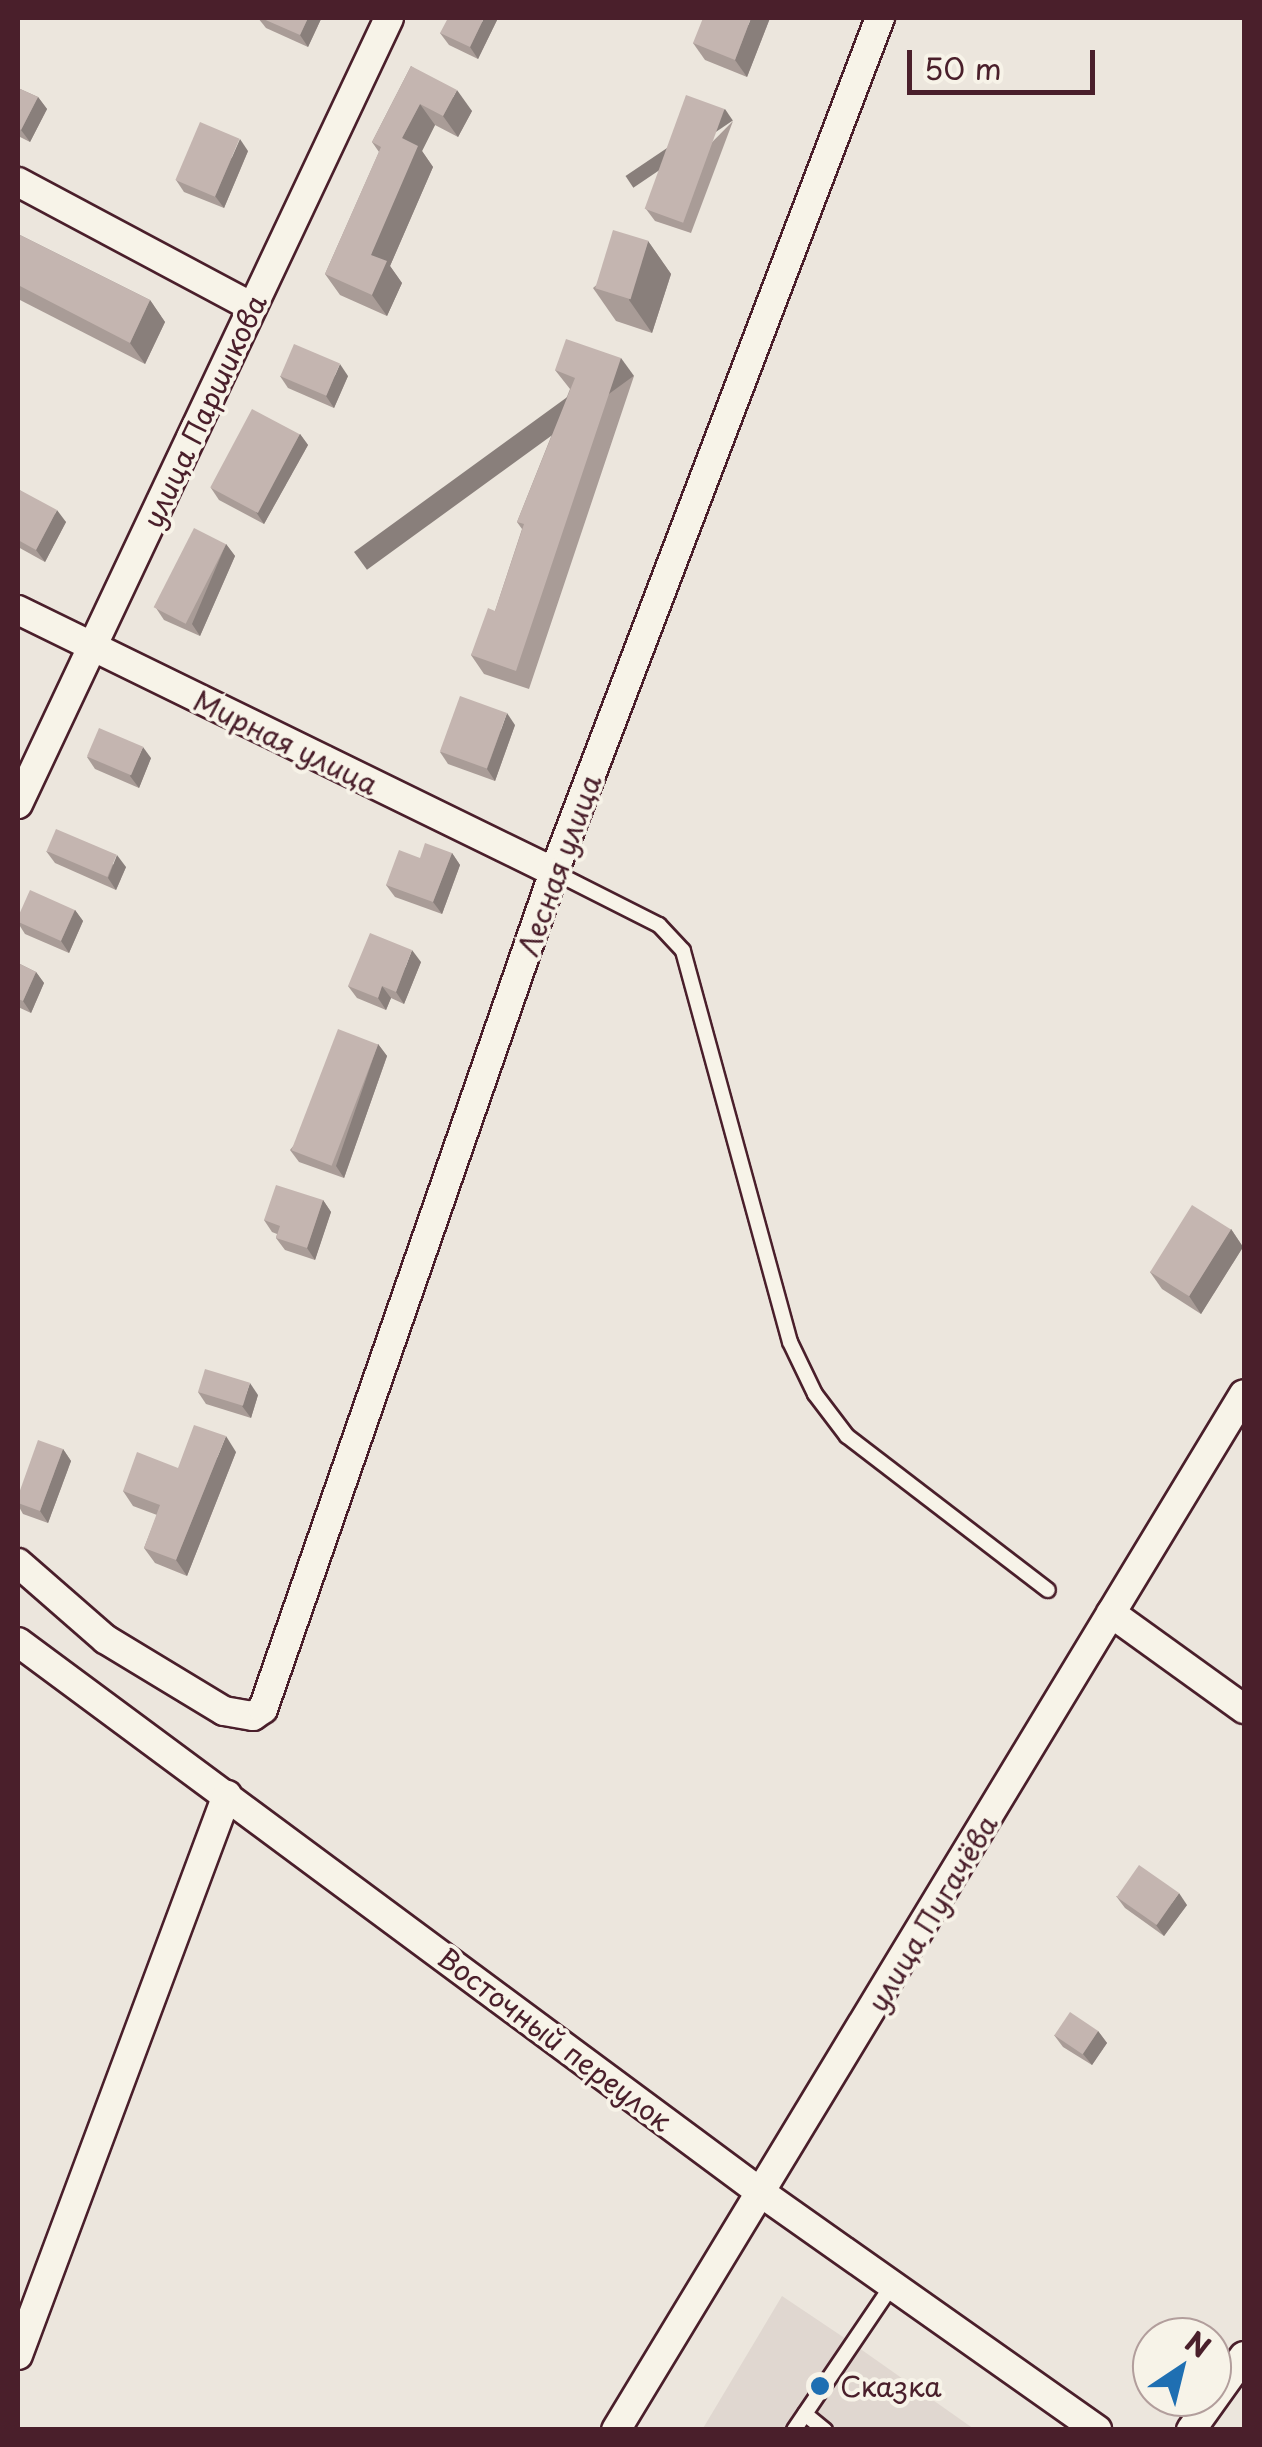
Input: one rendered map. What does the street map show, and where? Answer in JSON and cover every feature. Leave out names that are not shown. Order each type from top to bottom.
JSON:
[{"type":"street","name":"улица Паршикова","points":[[18,804],[389,18]]},
{"type":"street","name":"Лесная улица","points":[[18,1563],[104,1638],[224,1711],[253,1716],[271,1694],[554,872],[880,18]]},
{"type":"street","points":[[18,182],[252,308]]},
{"type":"street","name":"Мирная улица","points":[[18,610],[554,872]]},
{"type":"street","name":"улица Пугачёва","points":[[616,2430],[764,2194],[1244,1394]]},
{"type":"street","points":[[1111,1613],[1244,1709]]},
{"type":"street","name":"Восточный переулок","points":[[18,1642],[764,2194],[1098,2430]]},
{"type":"street","points":[[18,2356],[227,1795]]},
{"type":"street","points":[[1191,2430],[1244,2356]]},
{"type":"lane","points":[[554,872],[659,925],[683,951],[790,1342],[815,1394],[847,1436],[1048,1590]]},
{"type":"lane","points":[[794,2430],[892,2285]]},
{"type":"lane","points":[[805,2414],[825,2430]]},
{"type":"shaded area","name":"Сказка","points":[[782,2296],[852,2343],[974,2429],[702,2430]]},
{"type":"building","points":[[261,18],[308,18],[300,35]]},
{"type":"building","points":[[448,18],[484,18],[470,47],[440,33]]},
{"type":"building","points":[[703,18],[751,18],[735,60],[693,43]]},
{"type":"building","points":[[411,66],[457,90],[443,116],[420,104],[402,138],[418,146],[371,255],[387,261],[372,295],[325,274],[381,147],[372,142]]},
{"type":"building","points":[[18,88],[38,97],[21,130],[18,128]]},
{"type":"building","points":[[686,95],[725,109],[683,223],[645,209]]},
{"type":"building","points":[[200,122],[240,139],[215,197],[175,180]]},
{"type":"building","points":[[613,230],[648,241],[631,299],[595,288]]},
{"type":"building","points":[[18,234],[150,300],[130,343],[18,285]]},
{"type":"building","points":[[566,339],[621,358],[516,671],[471,655],[488,608],[495,611],[524,524],[517,522],[575,378],[555,370]]},
{"type":"building","points":[[294,344],[340,364],[326,396],[280,376]]},
{"type":"building","points":[[252,409],[300,434],[258,513],[210,488]]},
{"type":"building","points":[[18,489],[57,510],[36,550],[18,540]]},
{"type":"building","points":[[194,528],[226,544],[186,624],[154,607]]},
{"type":"building","points":[[460,696],[507,713],[487,769],[440,751]]},
{"type":"building","points":[[99,728],[143,747],[131,775],[87,757]]},
{"type":"building","points":[[56,829],[117,855],[107,877],[47,851]]},
{"type":"building","points":[[425,843],[452,853],[433,902],[386,885],[399,850],[420,858]]},
{"type":"building","points":[[30,890],[75,910],[61,941],[18,922]]},
{"type":"building","points":[[370,933],[412,950],[396,992],[382,986],[378,998],[348,986]]},
{"type":"building","points":[[18,963],[36,972],[23,1001],[18,999]]},
{"type":"building","points":[[338,1029],[378,1044],[332,1166],[291,1150]]},
{"type":"building","points":[[276,1185],[323,1200],[307,1248],[276,1238],[280,1226],[264,1220]]},
{"type":"building","points":[[1192,1205],[1231,1229],[1189,1296],[1150,1272]]},
{"type":"building","points":[[205,1369],[250,1383],[243,1406],[198,1392]]},
{"type":"building","points":[[194,1425],[226,1436],[176,1560],[144,1548],[160,1505],[123,1491],[137,1452],[178,1468]]},
{"type":"building","points":[[38,1440],[63,1449],[40,1511],[18,1503]]},
{"type":"building","points":[[1139,1865],[1179,1893],[1157,1925],[1117,1897]]},
{"type":"building","points":[[1070,2012],[1098,2031],[1083,2054],[1054,2035]]},
{"type":"place","name":"Сказка","points":[[820,2386]]}]
